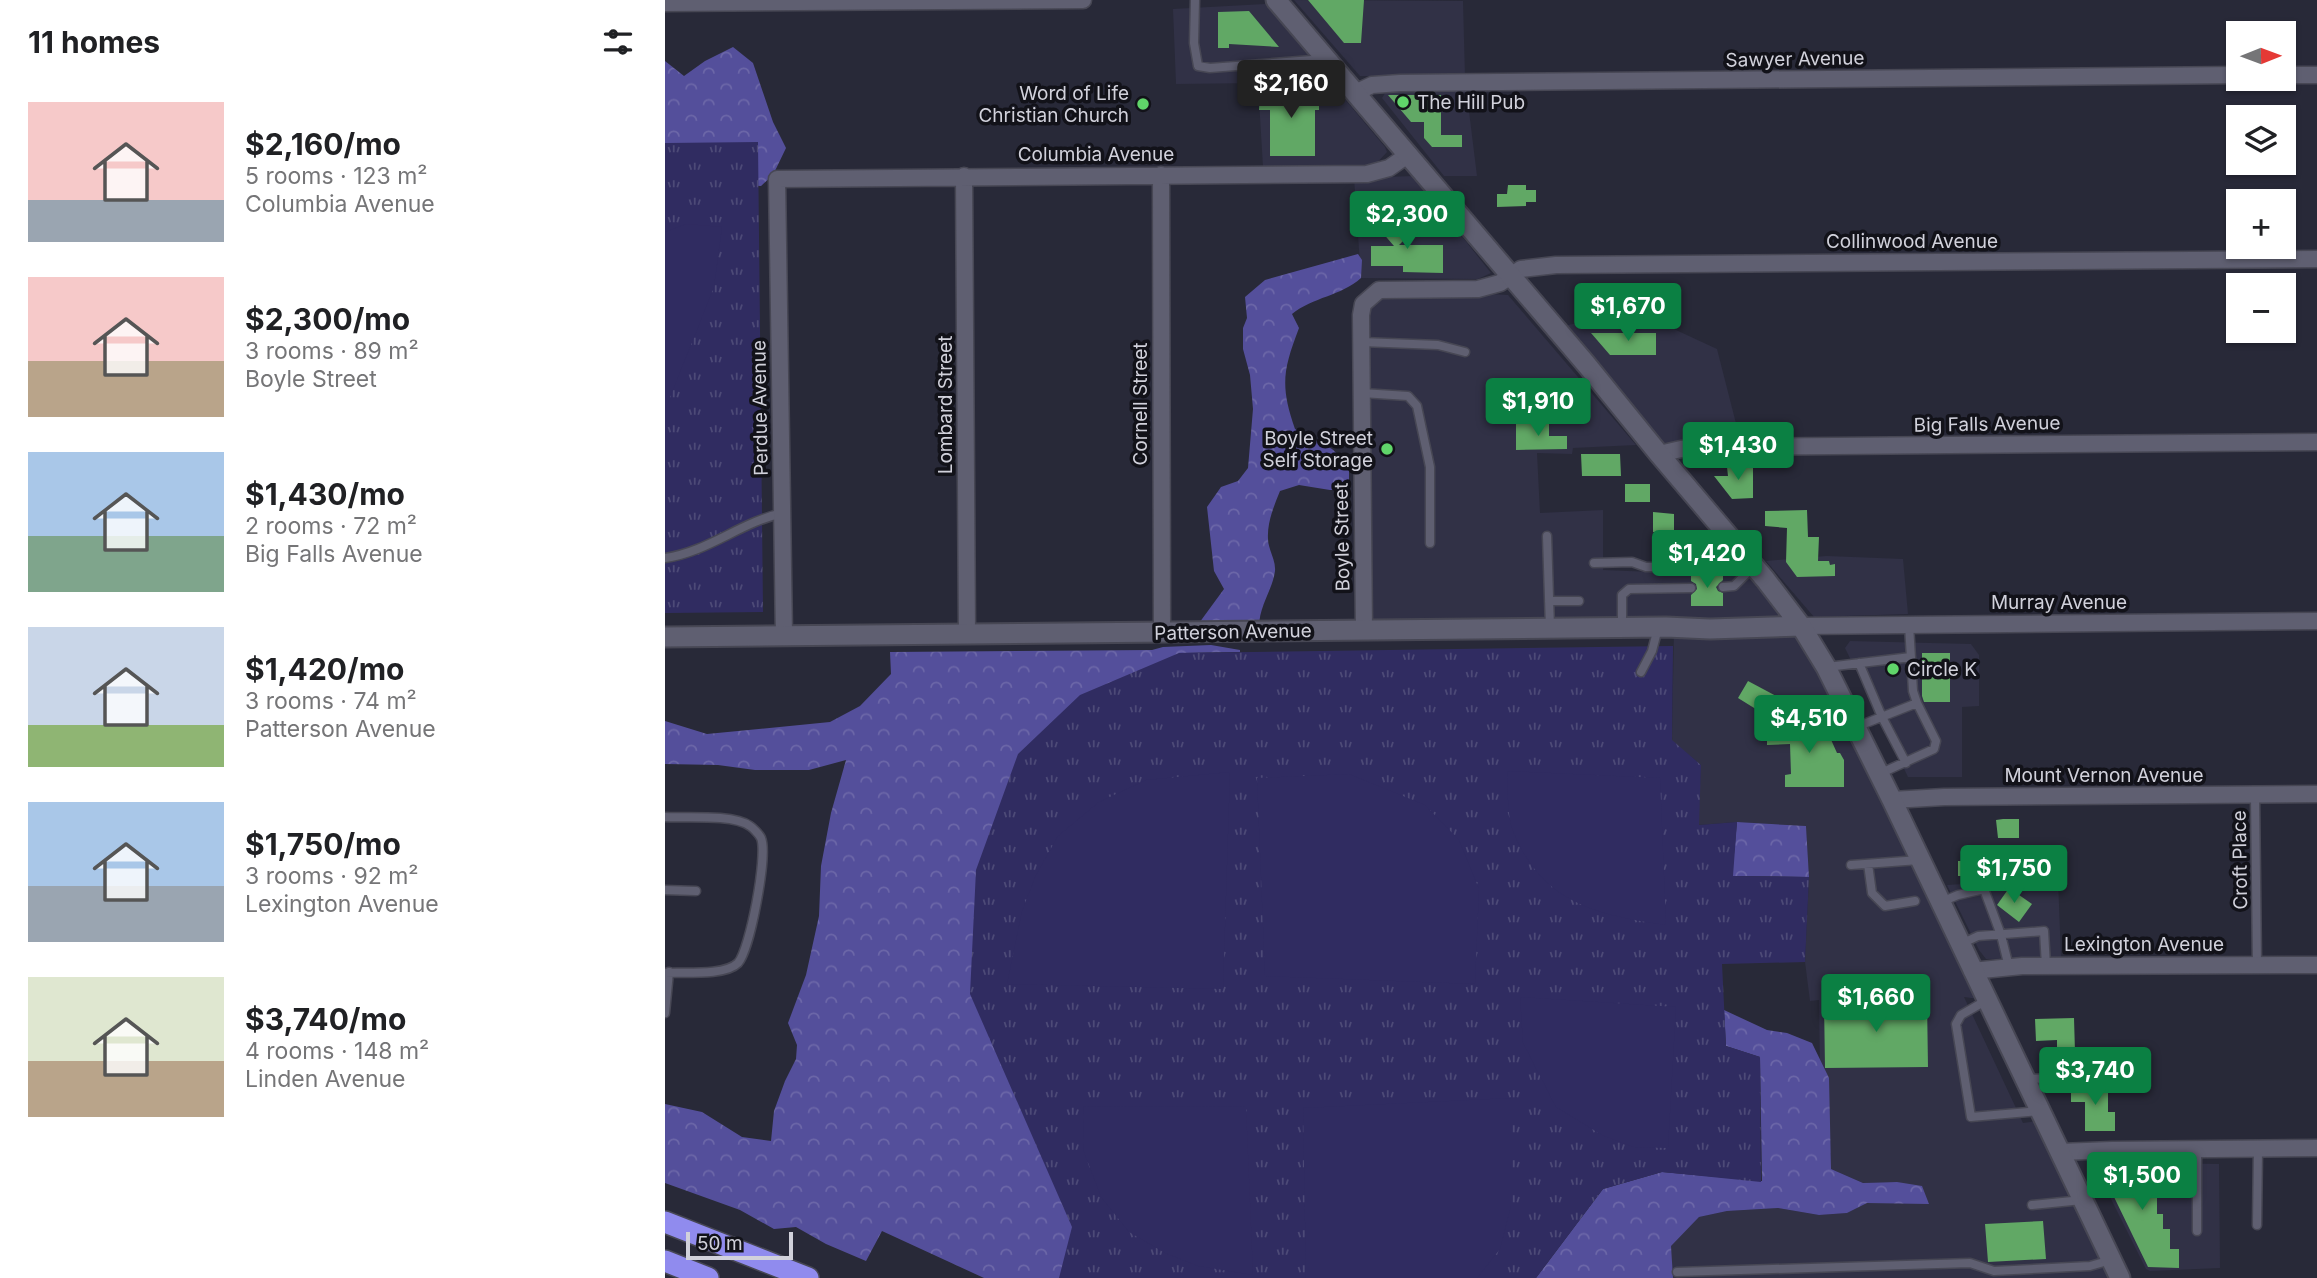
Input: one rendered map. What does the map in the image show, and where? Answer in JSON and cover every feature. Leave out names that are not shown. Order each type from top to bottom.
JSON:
[{"type":"highway","points":[[665,1222],[808,1278]]},
{"type":"highway","points":[[665,1261],[708,1278]]},
{"type":"street","points":[[665,3],[1083,0]]},
{"type":"street","points":[[1276,0],[1586,364],[1801,626],[1826,667],[1892,800],[2115,1273]]},
{"type":"street","name":"Sawyer Avenue","points":[[1355,93],[1374,85],[1400,83],[2226,75]]},
{"type":"street","points":[[2296,75],[2317,75]]},
{"type":"street","name":"Columbia Avenue","points":[[777,179],[1367,174],[1389,168],[1409,154]]},
{"type":"street","name":"Cornell Street","points":[[1161,175],[1162,633]]},
{"type":"street","name":"Lombard Street","points":[[964,176],[967,634]]},
{"type":"street","name":"Perdue Avenue","points":[[777,179],[784,636]]},
{"type":"street","name":"Collinwood Avenue","points":[[1510,277],[1521,269],[1556,265],[2317,259]]},
{"type":"street","name":"Boyle Street","points":[[1364,630],[1363,304],[1379,290],[1478,289],[1500,283],[1510,277]]},
{"type":"street","name":"Big Falls Avenue","points":[[1658,454],[1709,447],[2317,442]]},
{"type":"street","name":"Murray Avenue","points":[[1801,626],[2317,621]]},
{"type":"street","name":"Patterson Avenue","points":[[665,637],[1550,628],[1710,629],[1801,626]]},
{"type":"street","name":"Mount Vernon Avenue","points":[[1892,800],[2317,794]]},
{"type":"street","name":"Lexington Avenue","points":[[1972,971],[2046,966],[2317,965]]},
{"type":"street","points":[[2060,1152],[2317,1148]]},
{"type":"lane","points":[[1195,0],[1194,43],[1198,66],[1210,68],[1327,59]]},
{"type":"lane","points":[[1362,342],[1438,345],[1465,352]]},
{"type":"lane","points":[[1362,393],[1408,396],[1417,406],[1430,467],[1430,543]]},
{"type":"lane","points":[[665,558],[704,548],[759,518],[783,513]]},
{"type":"lane","points":[[1547,536],[1550,628]]},
{"type":"lane","points":[[1594,563],[1632,562],[1646,567],[1707,567],[1749,561]]},
{"type":"lane","points":[[1723,587],[1734,586],[1749,561]]},
{"type":"lane","points":[[1622,628],[1622,594],[1629,589],[1691,588]]},
{"type":"lane","points":[[1549,601],[1579,601]]},
{"type":"lane","points":[[1879,774],[1934,749],[1936,741],[1913,691],[1909,625]]},
{"type":"lane","points":[[1641,672],[1652,651],[1658,628]]},
{"type":"lane","points":[[1826,667],[1911,657]]},
{"type":"lane","points":[[1859,663],[1882,717],[1906,763]]},
{"type":"lane","points":[[1856,727],[1917,703]]},
{"type":"lane","name":"Croft Place","points":[[2255,796],[2257,965]]},
{"type":"lane","points":[[665,817],[732,820],[748,825],[761,836],[764,859],[746,945],[739,962],[726,971],[667,973],[665,1013]]},
{"type":"lane","points":[[1851,865],[1919,860]]},
{"type":"lane","points":[[1868,864],[1872,893],[1885,906],[1915,901]]},
{"type":"lane","points":[[665,890],[696,891]]},
{"type":"lane","points":[[1940,903],[1958,895],[1984,890],[2001,935],[2009,967]]},
{"type":"lane","points":[[1960,944],[1978,936],[2044,931],[2046,966]]},
{"type":"lane","points":[[1987,1000],[1961,1014],[1956,1024],[1971,1116],[2040,1111]]},
{"type":"lane","points":[[2025,1079],[2127,1077]]},
{"type":"lane","points":[[2197,1149],[2197,1231]]},
{"type":"lane","points":[[2257,1149],[2257,1225]]},
{"type":"lane","points":[[2032,1205],[2082,1200]]},
{"type":"lane","points":[[1677,1272],[1969,1263],[1994,1271],[2090,1266],[2115,1273]]},
{"type":"shaded area","points":[[1294,0],[1463,1],[1465,77],[1360,76]]},
{"type":"shaded area","points":[[1265,4],[1385,147],[1387,152],[1373,167],[1263,167],[1258,83],[1176,84],[1173,9]]},
{"type":"shaded area","points":[[1389,87],[1466,87],[1477,176],[1444,176],[1382,98]]},
{"type":"shaded area","points":[[1414,176],[1491,273],[1478,279],[1361,278],[1354,178]]},
{"type":"shaded area","points":[[1471,293],[1508,295],[1636,445],[1573,448],[1572,454],[1537,453],[1540,513],[1603,510],[1603,570],[1679,573],[1736,552],[1796,623],[1368,626],[1371,444],[1369,303],[1382,297]]},
{"type":"shaded area","points":[[1651,307],[1663,324],[1717,349],[1741,443],[1661,450],[1559,327]]},
{"type":"shaded area","points":[[1827,556],[1903,559],[1908,614],[1814,617],[1766,561]]},
{"type":"shaded area","points":[[1801,626],[1987,1000],[1964,997],[2023,1123],[2037,1121],[2112,1278],[1673,1278],[1670,1246],[1699,1217],[1727,1211],[1778,1208],[1819,1215],[1847,1213],[1867,1203],[1929,1203],[1897,1182],[1863,1183],[1831,1169],[1831,1153],[1824,1153],[1821,1147],[1819,1000],[1810,1001],[1805,962],[1809,877],[1806,826],[1737,822],[1698,825],[1701,765],[1672,741],[1674,628]]},
{"type":"shaded area","points":[[1850,641],[1971,644],[1979,655],[1979,706],[1962,707],[1962,777],[1908,777],[1845,648]]},
{"type":"shaded area","points":[[2058,878],[2061,958],[1986,959],[1947,885]]},
{"type":"shaded area","points":[[2105,1162],[2219,1164],[2220,1268],[2146,1269],[2098,1173],[2100,1165]]},
{"type":"green space","points":[[733,47],[753,63],[773,122],[786,148],[773,175],[761,186],[737,185],[665,200],[665,61],[684,76],[705,61]]},
{"type":"green space","points":[[758,142],[763,612],[665,613],[665,143]]},
{"type":"green space","points":[[686,224],[722,227],[714,287],[665,410],[665,232]]},
{"type":"green space","points":[[1358,254],[1362,260],[1361,278],[1345,289],[1292,314],[1299,328],[1285,378],[1287,401],[1295,429],[1332,449],[1349,465],[1349,490],[1299,485],[1280,491],[1271,514],[1268,533],[1275,571],[1261,612],[1259,628],[1194,630],[1224,589],[1214,571],[1207,507],[1221,487],[1238,481],[1248,468],[1253,409],[1250,375],[1243,349],[1243,328],[1247,318],[1245,297],[1265,280]]},
{"type":"green space","points":[[1211,645],[1240,652],[1179,653],[1072,1227],[1092,1278],[984,1278],[882,1231],[866,1261],[826,1244],[796,1227],[774,1229],[740,1210],[665,1183],[665,1104],[702,1112],[742,1137],[771,1141],[774,1111],[796,1059],[797,1045],[788,1023],[806,975],[819,916],[821,866],[831,813],[846,760],[809,770],[755,770],[718,765],[665,764],[665,721],[707,734],[830,722],[860,706],[891,674],[890,652],[1152,650]]},
{"type":"green space","points":[[1673,646],[1672,740],[1701,765],[1699,825],[1737,822],[1733,876],[1809,877],[1805,962],[1722,964],[1726,1046],[1760,1057],[1761,1182],[1662,1172],[1603,1189],[1536,1278],[1059,1278],[1072,1227],[970,994],[976,870],[1018,754],[1080,695],[1179,653]]},
{"type":"green space","points":[[1507,771],[1660,778],[1666,925],[1594,910],[1556,890],[1539,875],[1525,855],[1511,825]]},
{"type":"green space","points":[[1230,772],[1223,989],[1007,984],[1022,911],[1036,875],[1058,836],[1099,802],[1146,780]]},
{"type":"green space","points":[[1349,774],[1425,805],[1459,840],[1479,889],[1475,984],[1265,976],[1257,778]]},
{"type":"green space","points":[[1737,822],[1806,826],[1809,877],[1732,876]]},
{"type":"green space","points":[[1520,997],[1676,1007],[1668,1148],[1634,1147],[1602,1135],[1556,1107],[1523,1043]]},
{"type":"green space","points":[[1724,1010],[1767,1030],[1787,1033],[1812,1043],[1829,1078],[1831,1169],[1863,1183],[1897,1182],[1922,1186],[1929,1204],[1867,1203],[1847,1213],[1819,1215],[1778,1208],[1727,1211],[1699,1217],[1671,1246],[1673,1278],[1536,1278],[1603,1189],[1662,1172],[1762,1181],[1760,1057],[1726,1046]]},
{"type":"green space","points":[[1511,1098],[1511,1206],[1500,1249],[1477,1278],[1306,1278],[1303,1108]]},
{"type":"green space","points":[[1083,1106],[1246,1107],[1253,1275],[1198,1266],[1165,1253],[1129,1232],[1101,1197],[1084,1152]]},
{"type":"building","points":[[1308,0],[1364,0],[1361,43],[1344,43]]},
{"type":"building","points":[[1249,11],[1279,47],[1229,44],[1229,48],[1218,48],[1218,12]]},
{"type":"building","points":[[1319,88],[1319,110],[1315,110],[1315,156],[1270,156],[1270,110],[1259,110],[1260,90]]},
{"type":"building","points":[[1388,95],[1441,95],[1441,135],[1462,135],[1462,147],[1432,147],[1424,138],[1424,122],[1411,122]]},
{"type":"building","points":[[1508,185],[1526,185],[1526,190],[1536,190],[1536,202],[1526,202],[1526,206],[1497,207],[1497,194],[1507,194]]},
{"type":"building","points":[[1401,214],[1414,230],[1399,245],[1443,245],[1443,273],[1403,272],[1403,266],[1371,266],[1371,246],[1394,246],[1381,231]]},
{"type":"building","points":[[1601,288],[1620,288],[1620,305],[1601,306]]},
{"type":"building","points":[[1591,333],[1656,333],[1656,355],[1610,355]]},
{"type":"building","points":[[1516,422],[1549,424],[1549,436],[1567,436],[1567,449],[1516,450]]},
{"type":"building","points":[[1581,454],[1620,454],[1621,476],[1582,476]]},
{"type":"building","points":[[1727,467],[1753,467],[1753,498],[1732,499],[1714,476],[1728,476]]},
{"type":"building","points":[[1625,484],[1650,484],[1650,502],[1625,502]]},
{"type":"building","points":[[1807,510],[1808,537],[1819,537],[1818,561],[1835,564],[1835,576],[1797,577],[1786,562],[1787,528],[1765,526],[1765,511]]},
{"type":"building","points":[[1653,512],[1674,514],[1674,540],[1698,541],[1698,560],[1662,560],[1663,532],[1653,532]]},
{"type":"building","points":[[1723,572],[1723,580],[1716,587],[1723,593],[1723,606],[1691,606],[1691,595],[1697,589],[1696,584],[1691,581],[1691,574]]},
{"type":"building","points":[[1922,653],[1950,653],[1950,702],[1924,702]]},
{"type":"building","points":[[1748,681],[1778,697],[1767,716],[1738,698]]},
{"type":"building","points":[[1824,724],[1837,753],[1840,753],[1844,760],[1844,787],[1785,787],[1785,775],[1791,774],[1790,744],[1767,745],[1767,725]]},
{"type":"building","points":[[2019,819],[2019,838],[1998,838],[1996,820]]},
{"type":"building","points":[[1958,861],[1987,861],[1987,876],[1958,876]]},
{"type":"building","points":[[2009,888],[2032,904],[2019,922],[1997,905]]},
{"type":"building","points":[[1927,1000],[1928,1067],[1825,1068],[1824,1001]]},
{"type":"building","points":[[2074,1018],[2075,1052],[2096,1052],[2096,1071],[2057,1072],[2057,1040],[2036,1041],[2035,1019]]},
{"type":"building","points":[[2108,1084],[2108,1112],[2115,1112],[2115,1131],[2085,1131],[2085,1102],[2071,1102],[2071,1085]]},
{"type":"building","points":[[2098,1164],[2150,1164],[2151,1190],[2157,1190],[2157,1214],[2163,1214],[2163,1229],[2170,1229],[2170,1249],[2179,1249],[2179,1268],[2148,1267]]},
{"type":"building","points":[[2043,1221],[2046,1259],[1988,1262],[1985,1224]]},
{"type":"place","name":"The Hill Pub","points":[[1403,102]]},
{"type":"place","name":"Word of Life Christian Church","points":[[1143,104]]},
{"type":"place","name":"Boyle Street Self Storage","points":[[1387,449]]},
{"type":"place","name":"Circle K","points":[[1893,669]]}]
